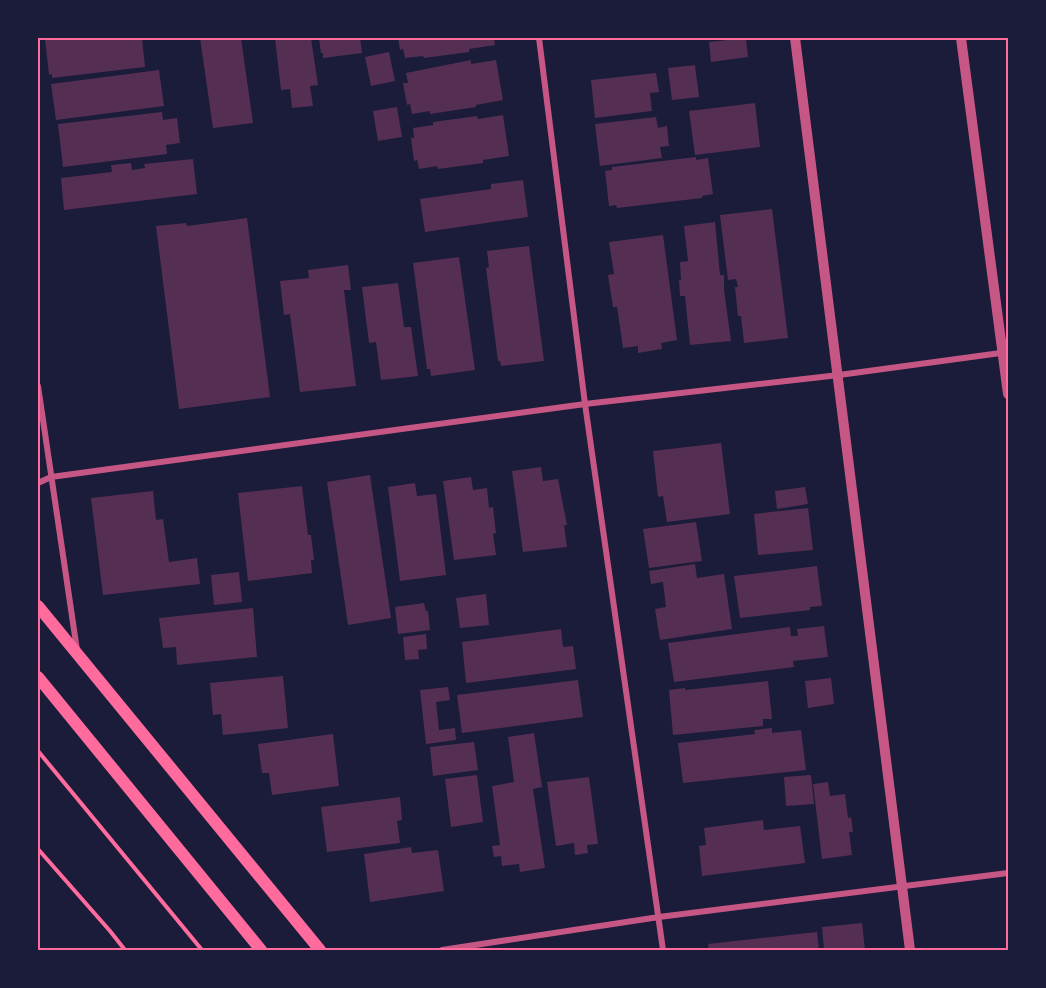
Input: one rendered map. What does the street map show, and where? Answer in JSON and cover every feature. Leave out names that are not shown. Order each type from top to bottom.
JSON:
[{"type":"main road","points":[[38,606],[320,951]]},
{"type":"main road","points":[[38,677],[106,764],[261,951]]},
{"type":"street","points":[[539,38],[585,405],[663,951]]},
{"type":"street","points":[[795,38],[910,951]]},
{"type":"street","points":[[961,38],[1006,352],[1008,394]]},
{"type":"street","points":[[38,483],[51,477],[585,405],[838,375],[1006,352]]},
{"type":"street","points":[[38,386],[78,656]]},
{"type":"street","points":[[442,951],[659,917],[1008,873]]},
{"type":"path","points":[[38,751],[202,951]]},
{"type":"path","points":[[38,849],[125,951]]},
{"type":"building","points":[[142,38],[145,67],[52,78],[52,74],[49,75],[45,39]]},
{"type":"building","points":[[200,38],[241,38],[253,123],[213,128]]},
{"type":"building","points":[[275,38],[311,38],[318,85],[310,86],[313,106],[292,108],[290,89],[281,90]]},
{"type":"building","points":[[319,38],[360,38],[362,53],[323,58]]},
{"type":"building","points":[[398,38],[494,38],[495,45],[469,49],[469,52],[405,58],[403,49],[400,50]]},
{"type":"building","points":[[746,38],[748,57],[711,62],[709,42]]},
{"type":"building","points":[[389,52],[395,81],[371,86],[365,57]]},
{"type":"building","points":[[471,60],[471,64],[496,60],[503,100],[476,105],[476,107],[430,114],[430,111],[412,114],[410,104],[407,105],[403,83],[408,83],[406,73]]},
{"type":"building","points":[[695,65],[699,97],[672,100],[668,68]]},
{"type":"building","points":[[159,70],[164,106],[56,120],[51,84]]},
{"type":"building","points":[[656,73],[659,92],[650,93],[652,111],[595,118],[591,80]]},
{"type":"building","points":[[755,103],[760,147],[695,155],[689,111]]},
{"type":"building","points":[[397,107],[402,137],[378,141],[373,111]]},
{"type":"building","points":[[162,112],[163,120],[177,118],[180,143],[166,145],[167,154],[63,167],[58,124]]},
{"type":"building","points":[[503,115],[509,156],[483,160],[483,163],[438,169],[437,166],[419,169],[417,160],[414,161],[411,138],[414,138],[413,128],[433,125],[433,122]]},
{"type":"building","points":[[656,117],[658,128],[667,126],[669,146],[660,147],[662,158],[600,166],[595,124]]},
{"type":"building","points":[[696,157],[696,160],[708,158],[713,194],[702,196],[702,198],[617,208],[616,205],[609,206],[605,171],[612,170],[612,167]]},
{"type":"building","points":[[193,159],[197,194],[64,210],[61,178],[112,172],[111,165],[131,163],[132,170],[145,168],[144,164]]},
{"type":"building","points":[[523,180],[528,217],[425,232],[420,199],[491,189],[491,184]]},
{"type":"building","points":[[772,209],[788,338],[744,343],[741,316],[738,316],[735,287],[738,287],[736,279],[728,280],[720,215]]},
{"type":"building","points":[[247,218],[270,397],[179,409],[156,226],[186,223],[187,226]]},
{"type":"building","points":[[715,222],[720,275],[724,275],[731,341],[690,345],[685,296],[680,296],[679,280],[681,280],[680,262],[688,261],[684,226]]},
{"type":"building","points":[[663,235],[677,340],[661,343],[662,349],[638,353],[638,346],[623,348],[617,307],[613,307],[608,275],[614,274],[609,242]]},
{"type":"building","points":[[529,246],[544,361],[501,366],[498,361],[486,268],[489,267],[487,251]]},
{"type":"building","points":[[459,257],[475,370],[431,376],[430,369],[427,369],[413,263]]},
{"type":"building","points":[[348,265],[351,290],[344,290],[356,386],[300,392],[290,314],[284,315],[280,281],[309,278],[308,270]]},
{"type":"building","points":[[398,283],[404,327],[411,327],[418,376],[381,380],[376,342],[369,343],[362,287]]},
{"type":"building","points":[[721,443],[730,514],[667,522],[663,496],[658,497],[653,451]]},
{"type":"building","points":[[541,467],[543,481],[558,479],[567,525],[564,525],[567,547],[523,552],[512,471]]},
{"type":"building","points":[[370,475],[391,618],[348,625],[327,482]]},
{"type":"building","points":[[471,477],[473,490],[487,488],[489,508],[493,507],[496,555],[454,560],[443,481]]},
{"type":"building","points":[[415,483],[417,496],[436,494],[446,575],[400,581],[388,487]]},
{"type":"building","points":[[302,486],[308,535],[311,535],[314,560],[311,560],[312,573],[248,581],[238,493]]},
{"type":"building","points":[[805,487],[808,504],[777,509],[775,491]]},
{"type":"building","points":[[153,491],[156,520],[163,519],[169,562],[197,558],[200,584],[103,595],[91,498]]},
{"type":"building","points":[[808,508],[813,550],[758,555],[754,514]]},
{"type":"building","points":[[696,522],[702,561],[649,568],[643,529]]},
{"type":"building","points":[[695,564],[697,578],[724,574],[732,629],[660,640],[655,609],[666,607],[663,582],[651,584],[649,571]]},
{"type":"building","points":[[817,566],[822,606],[810,607],[810,610],[740,618],[734,576]]},
{"type":"building","points":[[239,572],[242,602],[214,605],[211,575]]},
{"type":"building","points":[[486,594],[489,625],[460,628],[456,598]]},
{"type":"building","points":[[424,603],[428,611],[430,630],[398,634],[395,607]]},
{"type":"building","points":[[253,608],[257,657],[177,665],[176,647],[163,648],[159,618]]},
{"type":"building","points":[[824,626],[828,657],[793,661],[794,667],[674,682],[668,643],[790,627],[791,636],[798,636],[797,629]]},
{"type":"building","points":[[561,629],[563,647],[573,646],[576,669],[466,683],[462,642]]},
{"type":"building","points":[[426,634],[427,649],[418,650],[419,659],[405,660],[403,637]]},
{"type":"building","points":[[283,676],[288,728],[223,735],[221,714],[213,715],[210,683]]},
{"type":"building","points":[[831,678],[834,704],[808,708],[805,681]]},
{"type":"building","points":[[578,680],[583,717],[462,733],[457,695]]},
{"type":"building","points":[[768,681],[772,719],[763,719],[763,726],[673,735],[669,690]]},
{"type":"building","points":[[448,687],[450,700],[436,702],[439,730],[455,728],[456,740],[426,744],[420,690]]},
{"type":"building","points":[[772,728],[772,733],[801,730],[806,770],[683,783],[678,743],[755,734],[754,730]]},
{"type":"building","points":[[534,733],[542,787],[533,789],[545,868],[520,872],[519,864],[502,866],[501,856],[494,857],[492,846],[500,845],[492,786],[514,782],[508,737]]},
{"type":"building","points":[[333,734],[339,786],[272,795],[269,773],[262,773],[258,744]]},
{"type":"building","points":[[474,742],[478,770],[433,776],[430,747]]},
{"type":"building","points":[[477,775],[483,822],[451,827],[445,779]]},
{"type":"building","points":[[811,775],[814,804],[786,806],[784,777]]},
{"type":"building","points":[[589,777],[598,844],[587,845],[588,853],[575,855],[574,843],[556,846],[547,782]]},
{"type":"building","points":[[828,782],[830,796],[845,794],[848,818],[851,817],[853,832],[849,832],[852,855],[822,859],[813,784]]},
{"type":"building","points":[[400,797],[402,820],[397,821],[400,843],[327,852],[321,807]]},
{"type":"building","points":[[763,820],[764,830],[800,826],[805,863],[702,876],[699,846],[706,845],[704,828]]},
{"type":"building","points":[[411,847],[412,853],[438,850],[444,891],[370,902],[364,854]]},
{"type":"building","points":[[862,923],[865,950],[824,950],[822,927]]},
{"type":"building","points":[[817,932],[819,950],[709,950],[708,944]]}]
